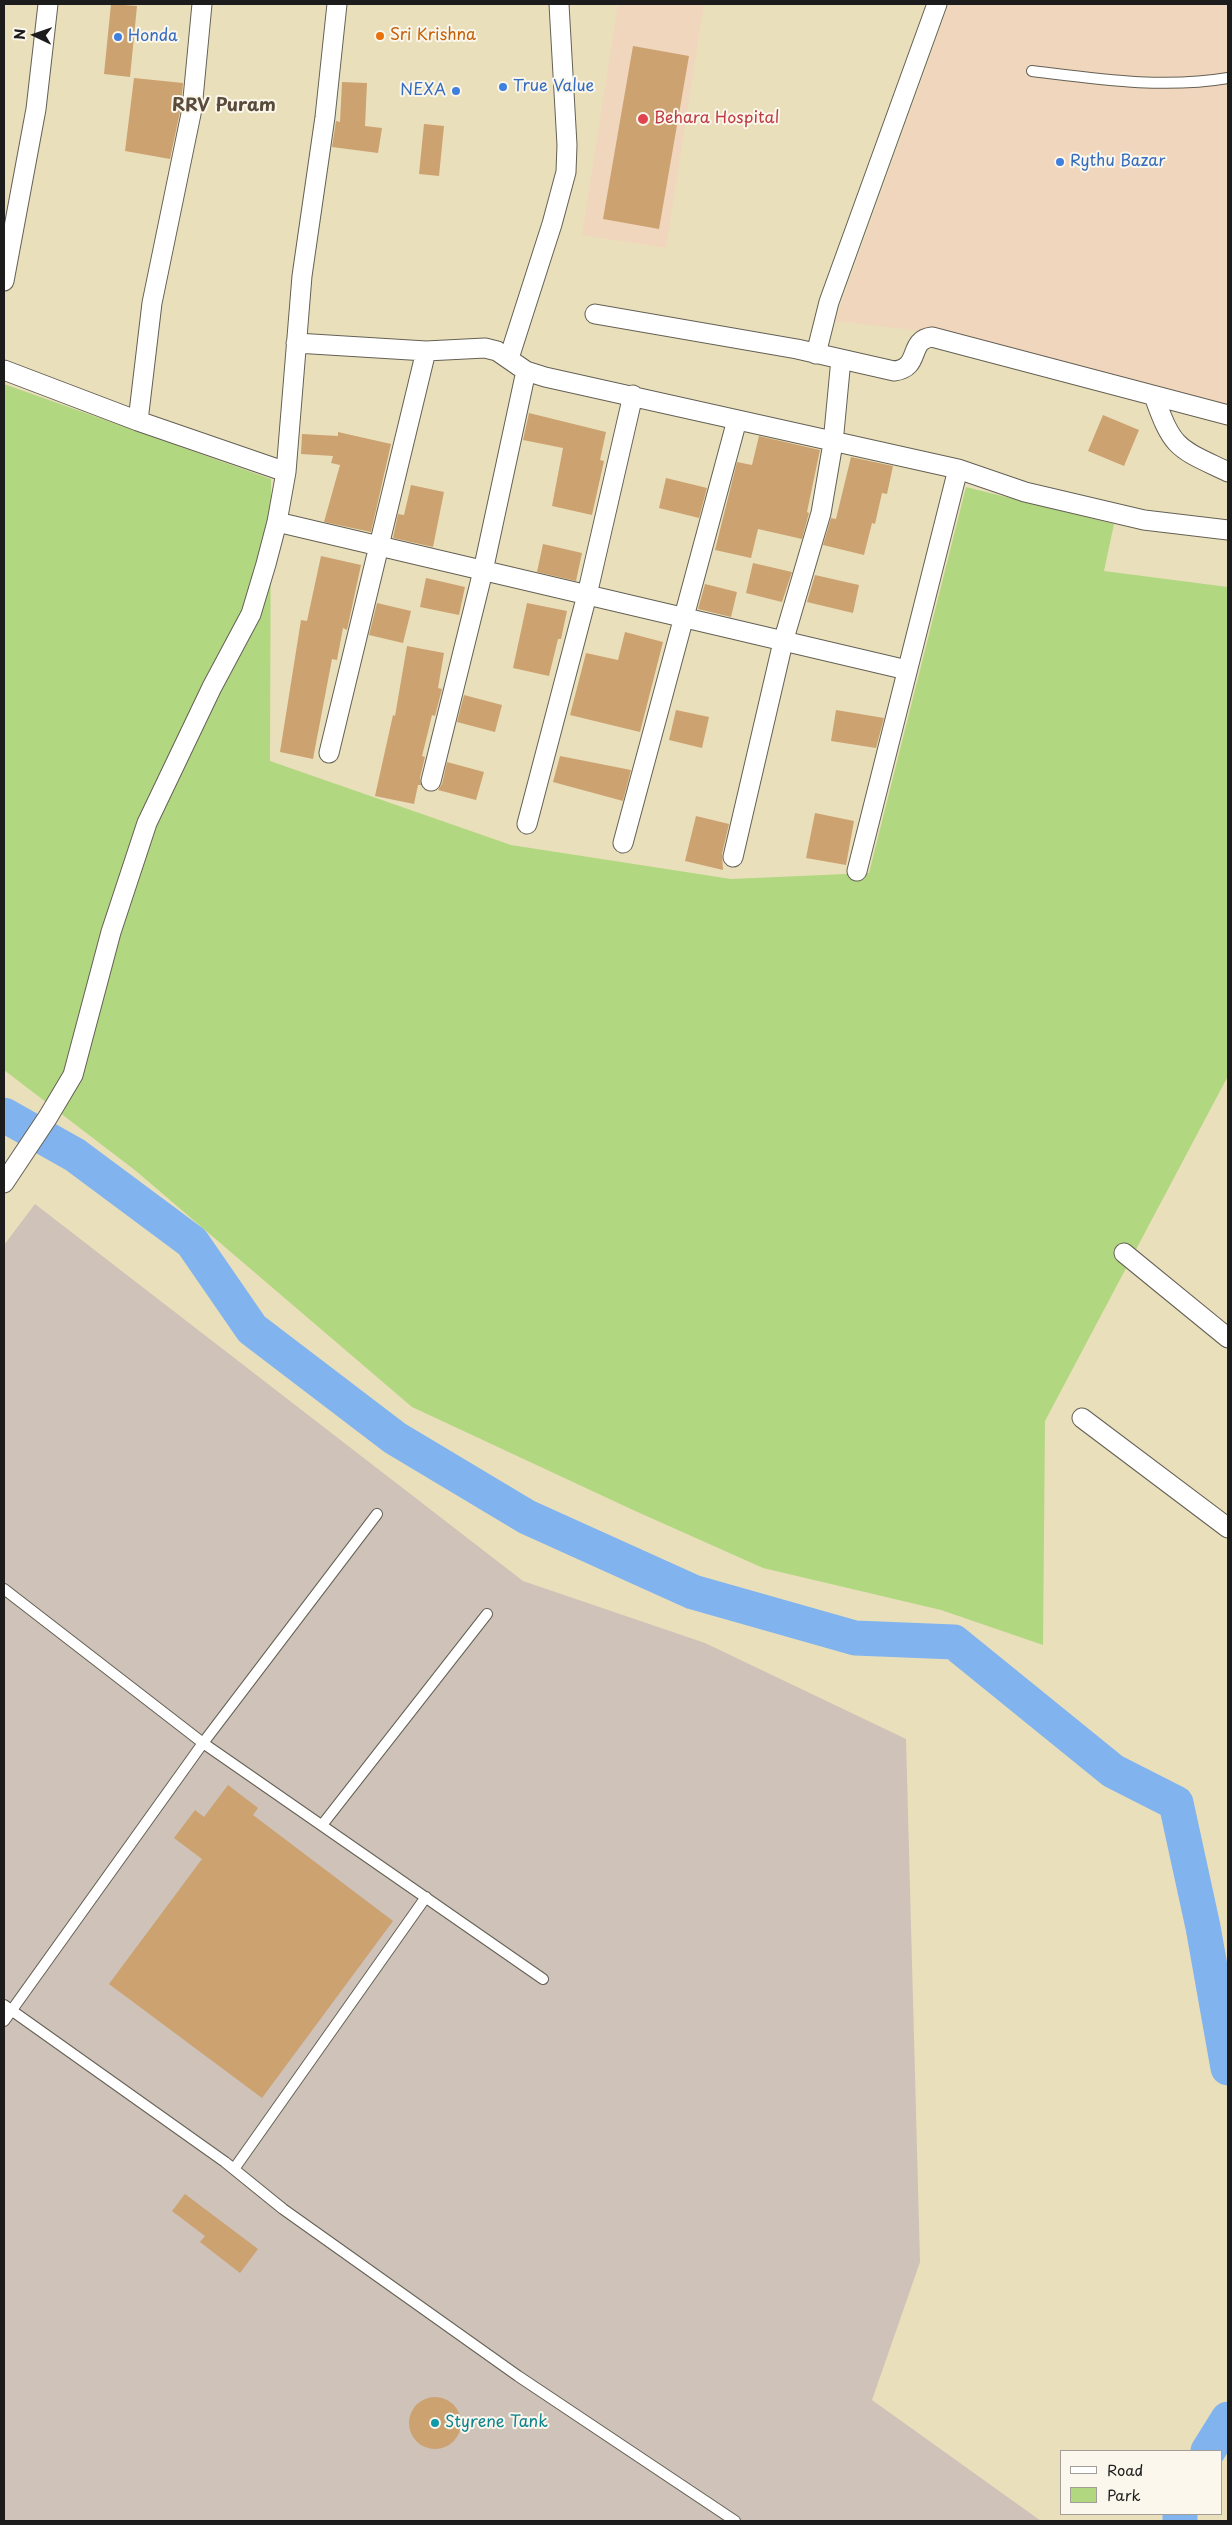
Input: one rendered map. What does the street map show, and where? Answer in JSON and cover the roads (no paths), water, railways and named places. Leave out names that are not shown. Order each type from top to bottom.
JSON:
[{"type":"street","points":[[4,281],[36,109],[48,4]]},
{"type":"street","points":[[138,421],[152,303],[192,109],[202,4]]},
{"type":"street","points":[[4,1183],[16,1168],[73,1075],[111,932],[147,823],[212,687],[251,614],[278,522],[286,472],[296,343],[308,228],[326,107],[336,4]]},
{"type":"street","points":[[509,358],[552,224],[566,172],[567,145],[559,4]]},
{"type":"street","points":[[816,354],[829,302],[937,4]]},
{"type":"street","points":[[595,314],[697,330],[894,371],[904,370],[911,364],[918,344],[924,338],[932,338],[1228,415]]},
{"type":"street","points":[[296,343],[426,352],[486,348],[497,351],[526,371],[958,470],[1025,492],[1144,520],[1228,530]]},
{"type":"street","points":[[329,753],[426,352]]},
{"type":"street","points":[[733,857],[783,642],[815,535],[834,443],[841,359]]},
{"type":"street","points":[[4,370],[138,421],[286,472]]},
{"type":"street","points":[[431,781],[483,571],[526,371]]},
{"type":"street","points":[[527,824],[587,595],[633,396]]},
{"type":"street","points":[[1154,396],[1164,424],[1176,444],[1187,452],[1228,472]]},
{"type":"street","points":[[623,843],[737,420]]},
{"type":"street","points":[[858,871],[958,470]]},
{"type":"street","points":[[278,522],[907,670]]},
{"type":"street","points":[[1124,1253],[1228,1338]]},
{"type":"street","points":[[1082,1418],[1228,1528]]},
{"type":"lane","points":[[1032,72],[1134,83],[1199,83],[1228,78]]},
{"type":"lane","points":[[4,2021],[8,2008],[203,1743],[377,1514]]},
{"type":"lane","points":[[4,1589],[203,1743],[543,1979]]},
{"type":"lane","points":[[322,1825],[488,1614]]},
{"type":"lane","points":[[234,2169],[426,1897]]},
{"type":"lane","points":[[8,2008],[234,2169],[283,2209],[518,2376],[735,2521]]},
{"type":"waterway","points":[[4,1115],[75,1155],[192,1242],[252,1329],[395,1438],[527,1517],[693,1592],[855,1638],[954,1642],[1113,1771],[1176,1803],[1203,1927],[1228,2068]]},
{"type":"waterway","points":[[1209,2450],[1228,2419]]},
{"type":"waterway","points":[[1180,2515],[1180,2521]]},
{"type":"place","name":"Sri Krishna","points":[[380,36]]},
{"type":"place","name":"Honda","points":[[118,37]]},
{"type":"place","name":"True Value","points":[[503,87]]},
{"type":"place","name":"NEXA","points":[[456,91]]},
{"type":"place","name":"Behara Hospital","points":[[643,119]]},
{"type":"place","name":"Rythu Bazar","points":[[1060,162]]},
{"type":"place","name":"Styrene Tank","points":[[435,2423]]},
{"type":"district","name":"RRV Puram","points":[[224,106]]}]
